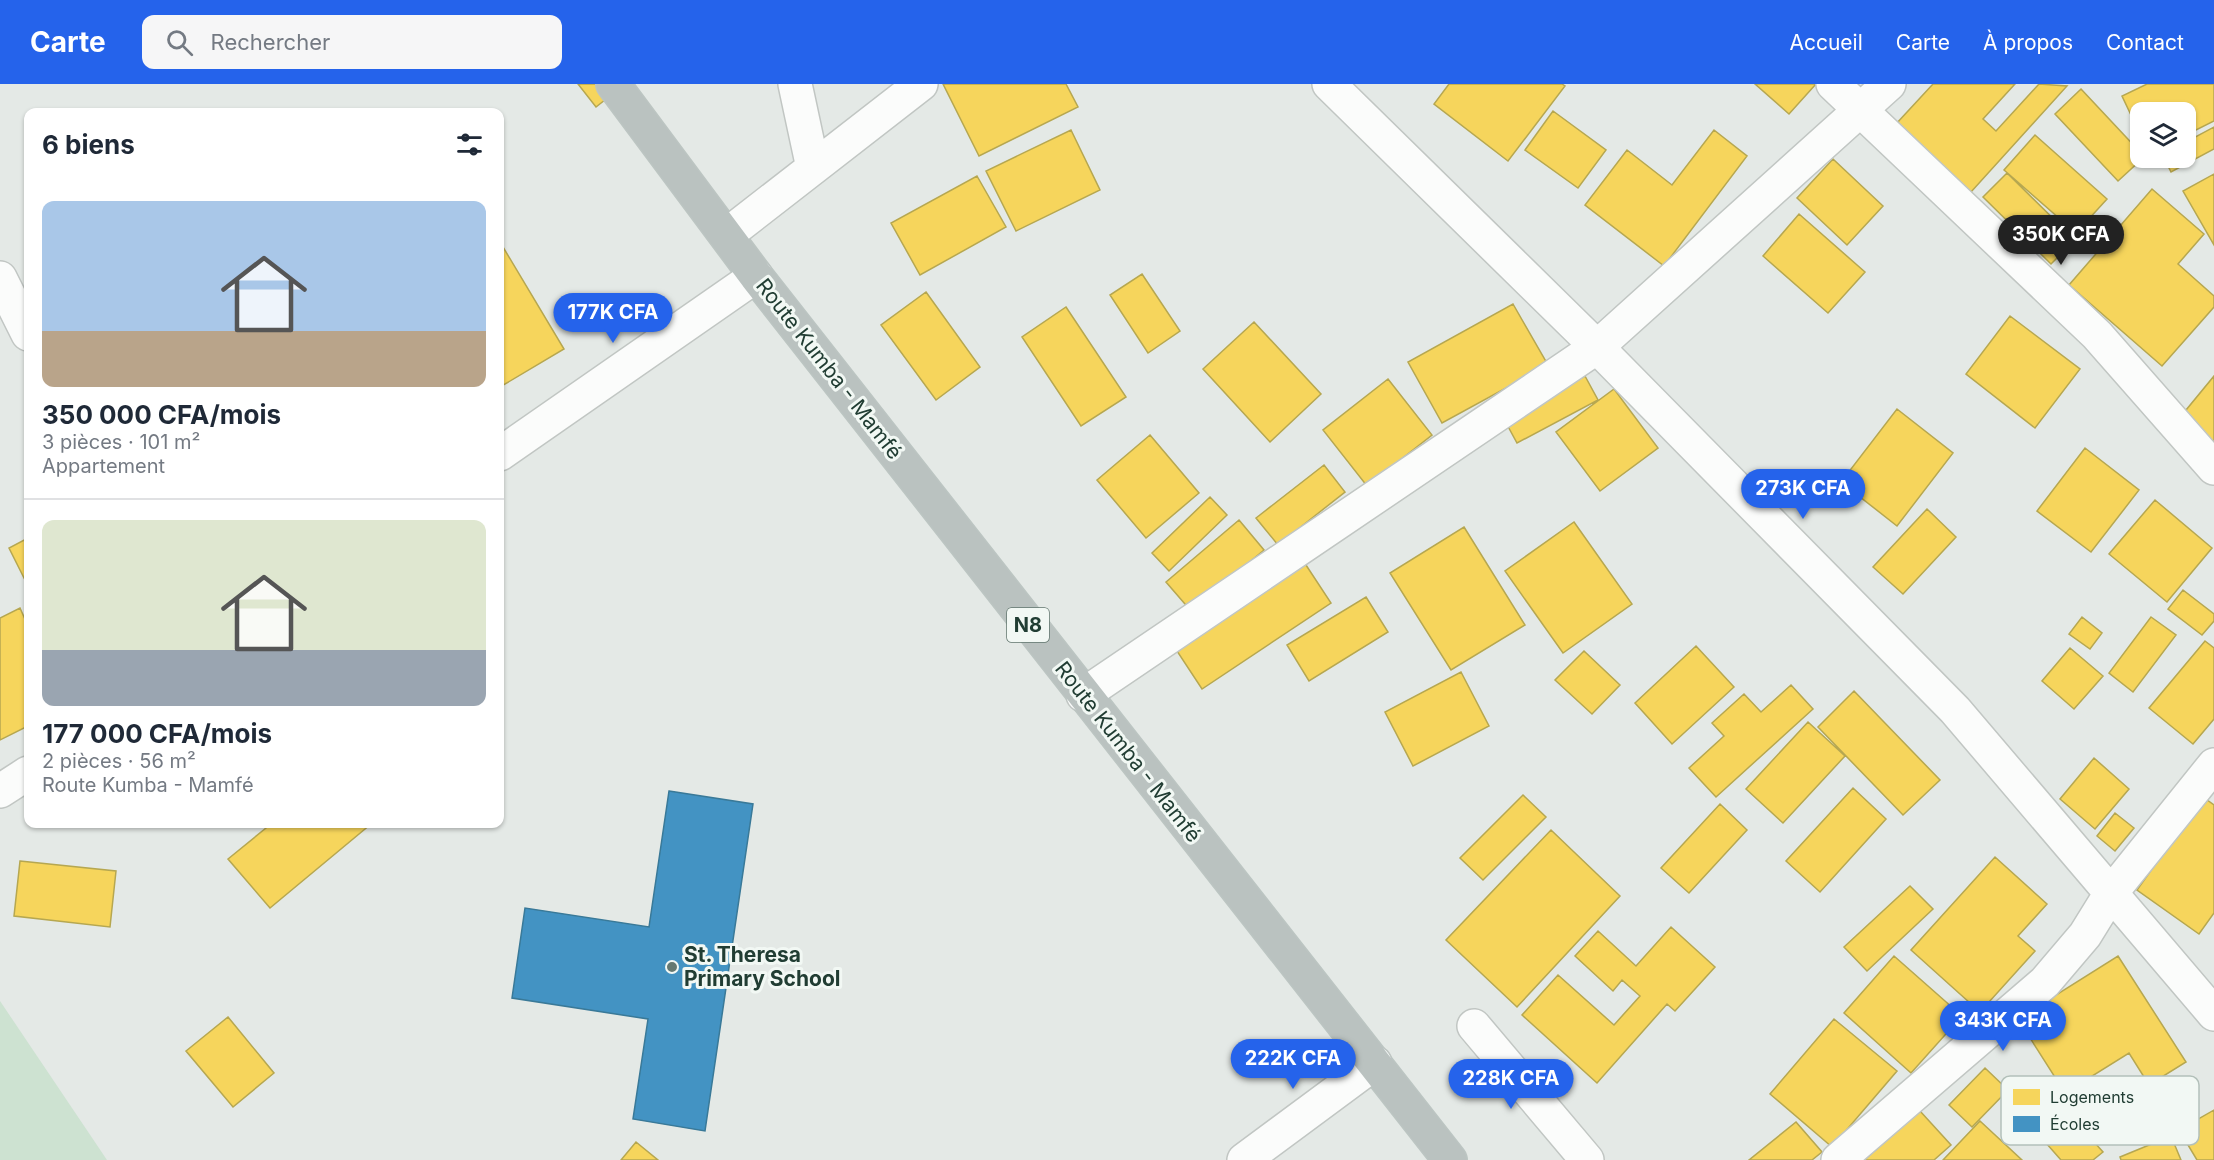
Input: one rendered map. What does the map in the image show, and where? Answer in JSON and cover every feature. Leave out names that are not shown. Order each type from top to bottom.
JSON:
[{"type":"highway","name":"Route Kumba - Mamfé","points":[[613,84],[728,234],[756,276],[1450,1160]]},
{"type":"street","points":[[795,84],[813,168]]},
{"type":"street","points":[[728,234],[921,84]]},
{"type":"street","points":[[1329,84],[1597,347],[1955,710],[2214,1014]]},
{"type":"street","points":[[1833,84],[2097,335],[2214,468]]},
{"type":"street","points":[[1083,695],[1597,347],[1889,84]]},
{"type":"street","points":[[504,451],[756,276]]},
{"type":"street","points":[[0,278],[24,326]]},
{"type":"street","points":[[1838,1160],[2045,982],[2085,935],[2111,893],[2214,765]]},
{"type":"street","points":[[0,791],[24,775]]},
{"type":"street","points":[[1474,1026],[1587,1160]]},
{"type":"street","points":[[1244,1160],[1375,1063]]},
{"type":"green space","points":[[0,1001],[107,1160],[0,1160]]},
{"type":"building: Logements","points":[[578,84],[600,84],[610,96],[596,107]]},
{"type":"building: Logements","points":[[943,84],[1066,84],[1078,107],[979,156]]},
{"type":"building: Logements","points":[[1449,84],[1562,84],[1565,86],[1508,161],[1434,104]]},
{"type":"building: Logements","points":[[1755,84],[1816,84],[1789,114]]},
{"type":"building: Logements","points":[[1933,84],[2015,84],[1983,119],[1996,131],[2039,84],[2067,86],[1971,192],[1896,124]]},
{"type":"building: Logements","points":[[2147,84],[2214,84],[2214,121],[2196,130],[2196,102],[2130,102],[2130,113],[2122,96]]},
{"type":"building: Logements","points":[[2081,89],[2130,141],[2130,168],[2132,168],[2118,181],[2055,114]]},
{"type":"building: Logements","points":[[1553,111],[1606,150],[1578,188],[1525,150]]},
{"type":"building: Logements","points":[[2214,127],[2214,149],[2196,159],[2196,137]]},
{"type":"building: Logements","points":[[1071,130],[1100,190],[1016,231],[986,171]]},
{"type":"building: Logements","points":[[1714,130],[1747,156],[1664,266],[1585,205],[1627,150],[1672,185]]},
{"type":"building: Logements","points":[[2035,135],[2107,199],[2076,233],[2004,170]]},
{"type":"building: Logements","points":[[1833,159],[1883,206],[1847,245],[1797,198]]},
{"type":"building: Logements","points":[[2007,173],[2075,240],[2051,264],[1983,197]]},
{"type":"building: Logements","points":[[2214,174],[2214,245],[2183,191]]},
{"type":"building: Logements","points":[[977,176],[1006,227],[920,275],[891,223]]},
{"type":"building: Logements","points":[[2152,189],[2204,234],[2178,264],[2214,296],[2214,307],[2162,366],[2069,285]]},
{"type":"building: Logements","points":[[1799,214],[1865,272],[1828,313],[1763,256]]},
{"type":"building: Logements","points":[[504,249],[564,349],[504,385]]},
{"type":"building: Logements","points":[[1142,274],[1180,331],[1148,353],[1110,295]]},
{"type":"building: Logements","points":[[926,292],[980,367],[936,400],[881,325]]},
{"type":"building: Logements","points":[[1513,304],[1548,365],[1442,423],[1408,362]]},
{"type":"building: Logements","points":[[1066,307],[1126,397],[1081,426],[1022,337]]},
{"type":"building: Logements","points":[[2010,316],[2080,369],[2035,428],[1966,374]]},
{"type":"building: Logements","points":[[1254,322],[1321,394],[1270,442],[1203,369]]},
{"type":"building: Logements","points":[[1585,376],[1598,400],[1517,443],[1504,419]]},
{"type":"building: Logements","points":[[2214,376],[2214,451],[2177,421]]},
{"type":"building: Logements","points":[[1388,379],[1432,435],[1367,486],[1323,430]]},
{"type":"building: Logements","points":[[1614,389],[1658,448],[1600,491],[1556,432]]},
{"type":"building: Logements","points":[[1897,409],[1953,453],[1897,526],[1841,482]]},
{"type":"building: Logements","points":[[1150,435],[1199,493],[1146,538],[1097,480]]},
{"type":"building: Logements","points":[[2085,448],[2139,490],[2091,552],[2037,511]]},
{"type":"building: Logements","points":[[1324,465],[1345,492],[1278,545],[1256,518]]},
{"type":"building: Logements","points":[[1210,497],[1227,515],[1169,571],[1152,553]]},
{"type":"building: Logements","points":[[2155,500],[2212,548],[2167,602],[2109,554]]},
{"type":"building: Logements","points":[[1927,509],[1956,537],[1903,594],[1873,567]]},
{"type":"building: Logements","points":[[1239,520],[1264,550],[1191,611],[1166,582]]},
{"type":"building: Logements","points":[[1574,522],[1632,604],[1563,653],[1505,571]]},
{"type":"building: Logements","points":[[1464,527],[1525,625],[1451,670],[1390,573]]},
{"type":"building: Logements","points":[[24,540],[24,578],[9,548]]},
{"type":"building: Logements","points":[[1304,562],[1331,603],[1202,689],[1175,648]]},
{"type":"building: Logements","points":[[2183,590],[2214,614],[2214,621],[2202,635],[2168,609]]},
{"type":"building: Logements","points":[[1366,597],[1388,632],[1309,681],[1287,645]]},
{"type":"building: Logements","points":[[20,608],[24,617],[24,728],[0,740],[0,618]]},
{"type":"building: Logements","points":[[2082,617],[2102,633],[2090,649],[2069,634]]},
{"type":"building: Logements","points":[[2151,617],[2176,635],[2133,692],[2109,673]]},
{"type":"building: Logements","points":[[2205,641],[2214,648],[2214,719],[2193,744],[2149,708]]},
{"type":"building: Logements","points":[[1696,646],[1734,687],[1672,744],[1635,703]]},
{"type":"building: Logements","points":[[2070,648],[2103,676],[2074,709],[2042,681]]},
{"type":"building: Logements","points":[[1584,651],[1620,685],[1592,714],[1555,680]]},
{"type":"building: Logements","points":[[1461,672],[1489,726],[1413,766],[1385,712]]},
{"type":"building: Logements","points":[[1791,685],[1813,709],[1716,797],[1689,768],[1724,736],[1712,723],[1744,694],[1761,712]]},
{"type":"building: Logements","points":[[1854,691],[1940,780],[1903,815],[1818,727]]},
{"type":"building: Logements","points":[[1808,722],[1845,756],[1783,823],[1746,789]]},
{"type":"building: Logements","points":[[2094,758],[2129,789],[2095,829],[2060,799]]},
{"type":"building: Logements","points":[[1853,788],[1886,819],[1820,892],[1786,861]]},
{"type":"building: Logements","points":[[1523,795],[1546,817],[1483,880],[1460,858]]},
{"type":"building: Logements","points":[[2203,797],[2214,805],[2214,913],[2199,934],[2137,890]]},
{"type":"building: Logements","points":[[1720,804],[1747,830],[1689,893],[1661,868]]},
{"type":"building: Logements","points":[[2115,813],[2134,828],[2115,851],[2097,836]]},
{"type":"building: Logements","points":[[266,828],[366,828],[270,908],[228,859]]},
{"type":"building: Logements","points":[[1551,830],[1620,896],[1517,1007],[1446,940]]},
{"type":"building: Logements","points":[[1995,857],[2047,904],[2018,936],[2035,951],[1980,1012],[1911,950]]},
{"type":"building: Logements","points":[[20,861],[116,871],[110,927],[14,916]]},
{"type":"building: Logements","points":[[1910,886],[1933,909],[1867,971],[1844,947]]},
{"type":"building: Logements","points":[[1671,927],[1715,967],[1675,1011],[1667,1004],[1597,1083],[1522,1015],[1558,975],[1614,1025],[1640,996],[1622,980],[1613,991],[1575,956],[1598,931],[1636,966]]},
{"type":"building: Logements","points":[[1894,956],[1962,1016],[1911,1073],[1844,1013]]},
{"type":"building: Logements","points":[[2118,956],[2186,1062],[2163,1076],[2143,1076],[2129,1053],[2092,1076],[2054,1076],[2018,1019]]},
{"type":"building: Logements","points":[[228,1017],[274,1073],[233,1107],[186,1051]]},
{"type":"building: Logements","points":[[1834,1019],[1897,1071],[1832,1147],[1770,1094]]},
{"type":"building: Logements","points":[[1985,1068],[2001,1083],[2001,1097],[1972,1127],[1949,1105]]},
{"type":"building: Logements","points":[[2214,1110],[2214,1160],[2197,1160],[2188,1145],[2199,1145],[2199,1119]]},
{"type":"building: Logements","points":[[1920,1111],[1951,1145],[1934,1160],[1864,1160]]},
{"type":"building: Logements","points":[[1980,1121],[2001,1140],[2001,1145],[2006,1145],[2022,1160],[1943,1160]]},
{"type":"building: Logements","points":[[1796,1122],[1822,1152],[1812,1160],[1749,1160]]},
{"type":"building: Logements","points":[[636,1142],[658,1160],[621,1160]]},
{"type":"building: Logements","points":[[2048,1145],[2097,1145],[2103,1152],[2093,1160],[2061,1160]]},
{"type":"building: Logements","points":[[2149,1145],[2175,1145],[2181,1160],[2121,1160],[2120,1157]]},
{"type":"building: Écoles","points":[[669,791],[753,804],[705,1131],[633,1119],[648,1019],[512,998],[525,908],[649,927]]},
{"type":"place","name":"St. Theresa Primary School","points":[[672,967]]}]
